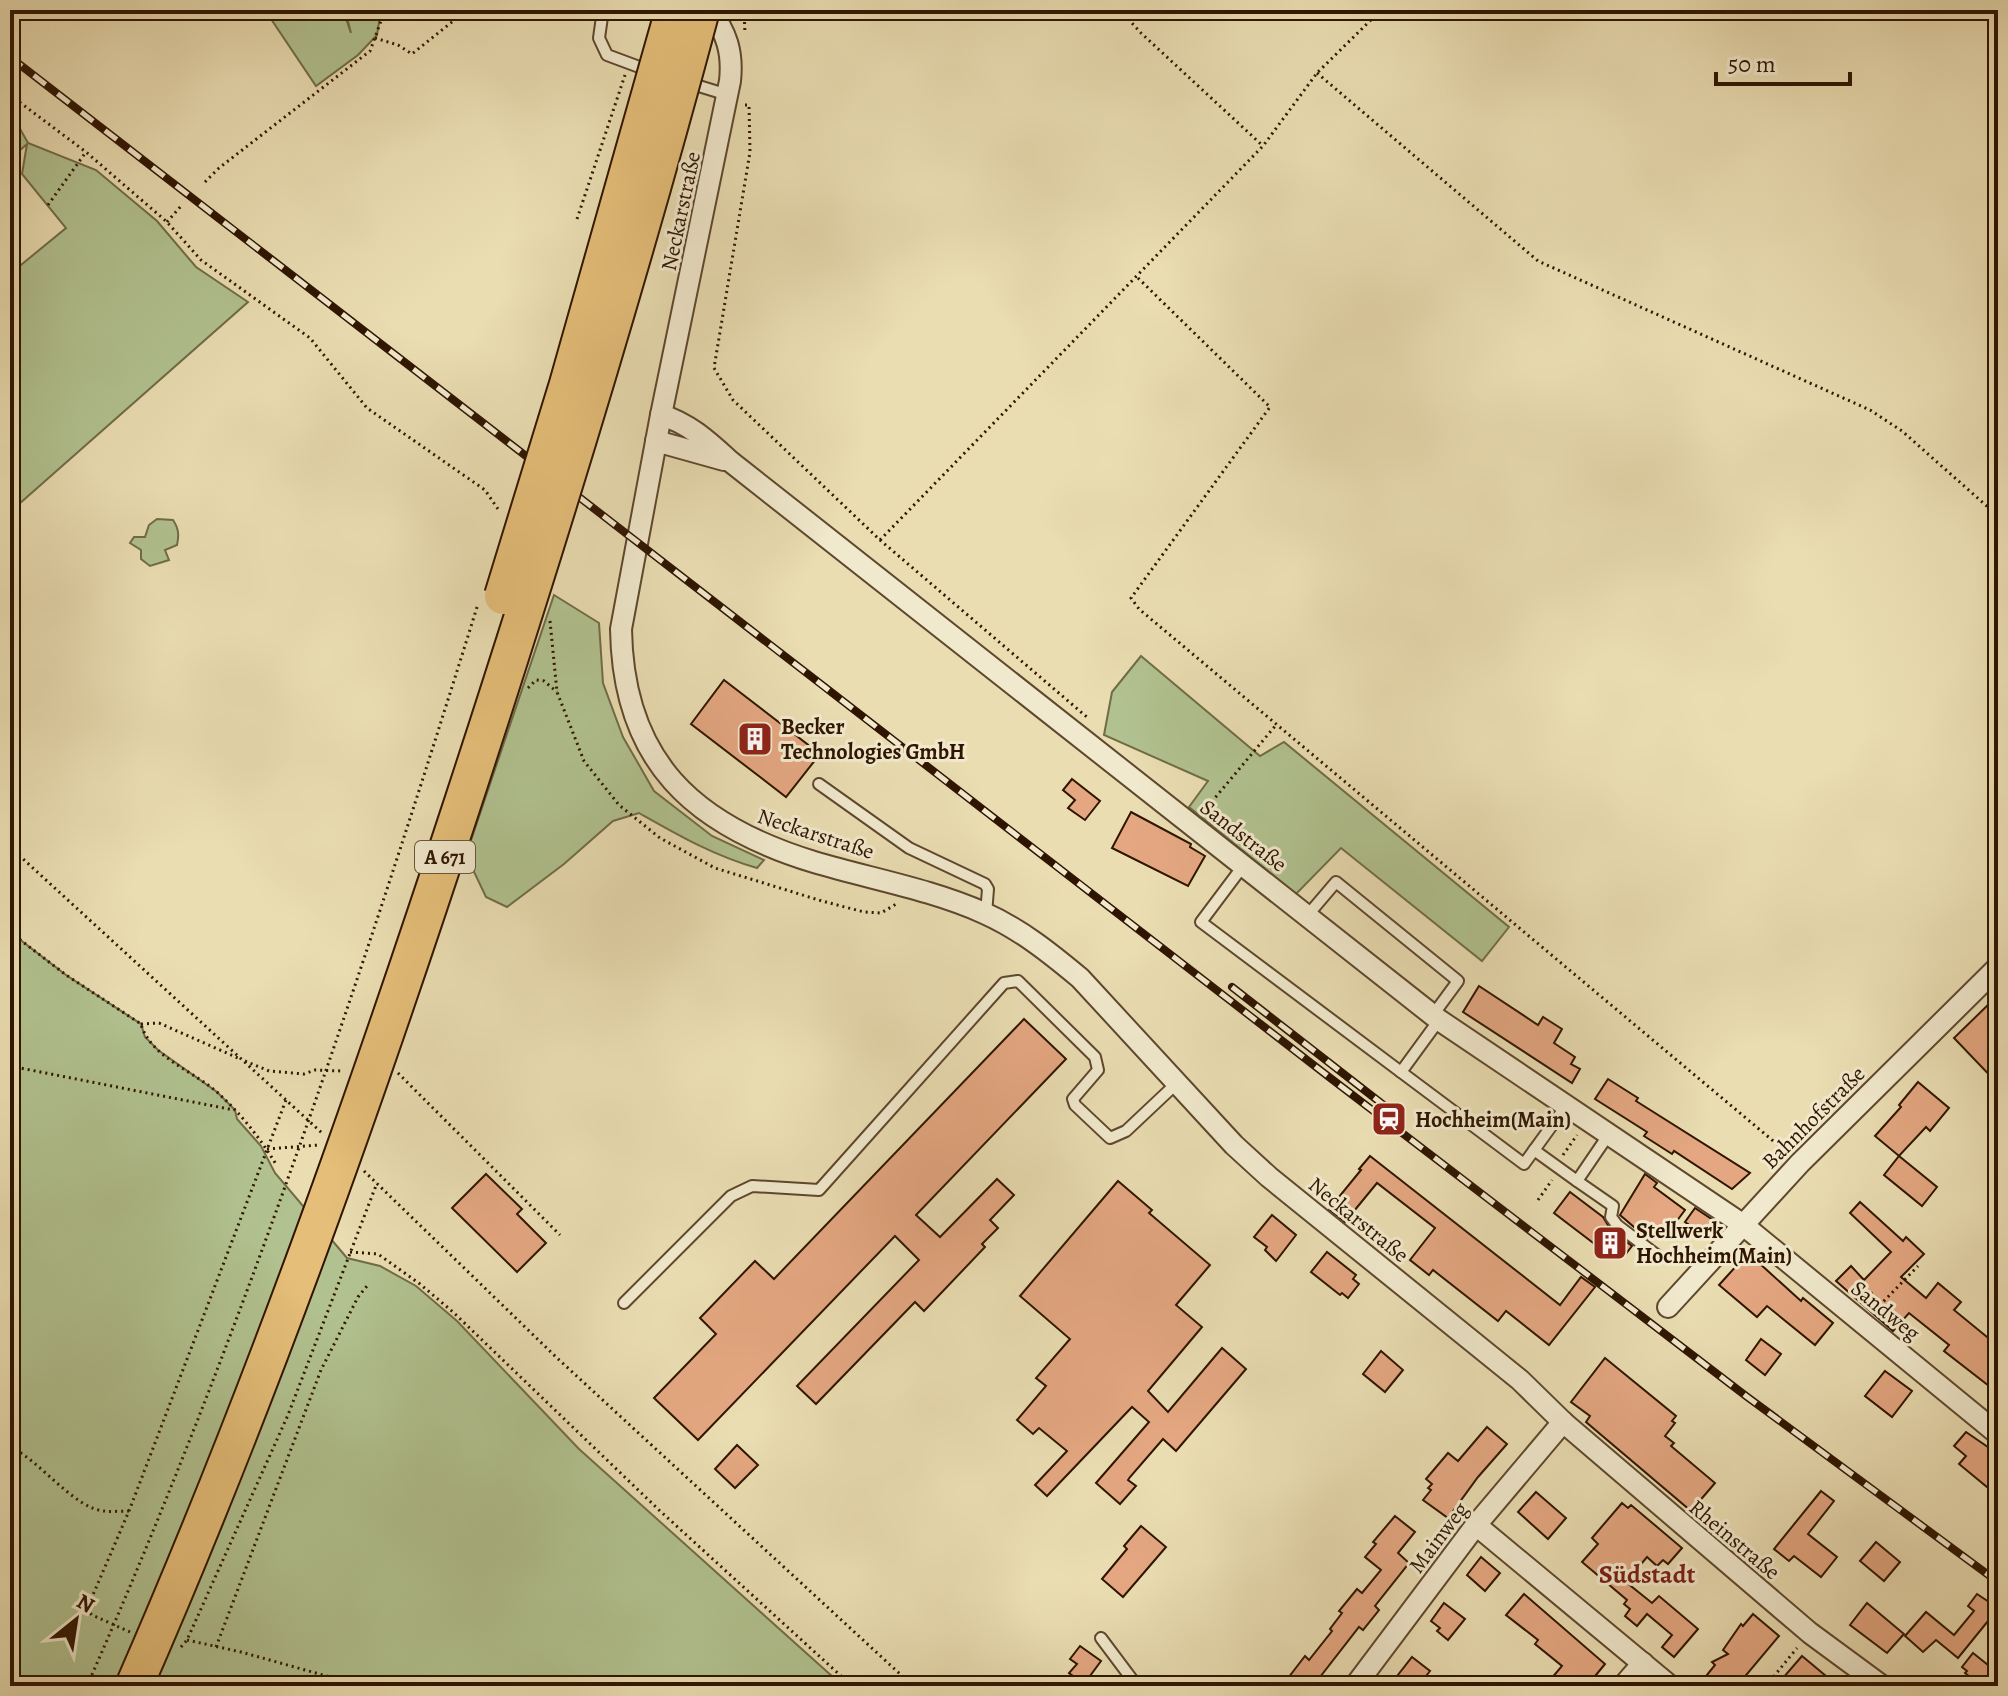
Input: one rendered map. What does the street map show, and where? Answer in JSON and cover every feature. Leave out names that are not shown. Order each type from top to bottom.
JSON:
[{"type":"highway","name":"A 671","points":[[107,1686],[238,1370],[367,1011],[527,519],[674,10]]},
{"type":"highway","name":"A 671","points":[[134,1686],[203,1524],[293,1293],[434,891],[588,406],[701,10]]},
{"type":"street","name":"Neckarstraße","points":[[709,10],[727,37],[731,53],[727,99],[661,415],[621,629],[627,694],[638,727],[654,757],[690,799],[726,826],[784,852],[940,896],[986,914],[1033,941],[1080,978],[1234,1145],[1260,1169],[1520,1380],[1563,1422]]},
{"type":"street","name":"Sandstraße","points":[[661,415],[674,419],[704,438],[1436,1017],[1742,1224]]},
{"type":"street","name":"Sandstraße","points":[[656,441],[731,462]]},
{"type":"street","name":"Bahnhofstraße","points":[[1668,1307],[1800,1163],[1998,967]]},
{"type":"street","name":"Sandweg","points":[[1742,1224],[1998,1434]]},
{"type":"street","name":"Mainweg","points":[[1355,1686],[1476,1525],[1563,1422]]},
{"type":"street","name":"Rheinstraße","points":[[1563,1422],[1810,1633],[1882,1686]]},
{"type":"street","points":[[1476,1525],[1670,1686]]},
{"type":"street","points":[[1623,1686],[1643,1663]]},
{"type":"lane","points":[[603,10],[599,38],[607,55],[727,99]]},
{"type":"lane","points":[[819,784],[909,848],[985,884],[988,889],[986,914]]},
{"type":"lane","points":[[1243,866],[1201,922],[1524,1164],[1566,1106]]},
{"type":"lane","points":[[1307,916],[1336,882],[1458,981],[1401,1072]]},
{"type":"lane","points":[[624,1303],[731,1196],[752,1186],[819,1190],[1004,983],[1018,981],[1095,1057],[1098,1070],[1073,1099],[1075,1105],[1110,1138],[1126,1131],[1178,1082]]},
{"type":"lane","points":[[1577,1181],[1609,1134]]},
{"type":"lane","points":[[1534,1150],[1613,1206],[1611,1217],[1617,1225],[1658,1256]]},
{"type":"lane","points":[[1101,1638],[1137,1686]]},
{"type":"path","points":[[205,182],[370,51],[385,10]]},
{"type":"path","points":[[375,38],[398,45],[412,54],[467,10]]},
{"type":"path","points":[[1120,10],[1263,146]]},
{"type":"path","points":[[880,540],[1263,146],[1317,73],[1381,10]]},
{"type":"path","points":[[577,219],[629,64]]},
{"type":"path","points":[[1317,73],[1538,261],[1870,410],[1914,441],[1998,516]]},
{"type":"path","points":[[10,95],[86,152],[167,222],[201,260],[310,338],[367,408],[485,490],[501,513]]},
{"type":"path","points":[[727,99],[749,105],[750,152],[714,368],[733,400],[880,540],[1085,714],[1090,729],[1083,740]]},
{"type":"path","points":[[48,205],[86,152]]},
{"type":"path","points":[[167,222],[181,206]]},
{"type":"path","points":[[1138,278],[1270,407],[1131,598],[1139,609],[1800,1163]]},
{"type":"path","points":[[87,1686],[159,1516],[256,1269],[376,921],[482,591]]},
{"type":"path","points":[[1192,825],[1276,725]]},
{"type":"path","points":[[10,847],[286,1100],[129,1511],[87,1610],[133,1633]]},
{"type":"path","points":[[10,932],[66,975],[141,1024],[144,1037],[158,1050],[217,1092],[235,1110],[277,1166]]},
{"type":"path","points":[[10,1066],[235,1110]]},
{"type":"path","points":[[1561,1159],[1576,1136]]},
{"type":"path","points":[[267,1149],[320,1145]]},
{"type":"path","points":[[175,1651],[187,1640],[288,1415],[377,1182],[567,1367],[913,1686]]},
{"type":"path","points":[[350,1252],[378,1254],[453,1312],[659,1510],[852,1686]]},
{"type":"path","points":[[1851,1312],[1870,1292],[1882,1303],[1918,1266]]},
{"type":"path","points":[[216,1647],[321,1370],[358,1297],[367,1286]]},
{"type":"path","points":[[10,1447],[42,1469],[64,1491],[100,1511],[129,1511]]},
{"type":"path","points":[[1766,1686],[1810,1633]]},
{"type":"path","points":[[187,1640],[362,1686]]},
{"type":"green space","points":[[265,10],[343,10],[351,33],[345,10],[381,10],[377,35],[358,55],[316,86]]},
{"type":"green space","points":[[10,111],[28,143],[96,170],[157,221],[196,267],[248,302],[10,512],[10,274],[66,228],[22,174],[27,144],[10,159]]},
{"type":"green space","points":[[157,519],[173,520],[178,541],[177,545],[165,550],[169,560],[150,566],[141,559],[141,550],[130,543],[134,537],[145,537],[149,525]]},
{"type":"green space","points":[[554,595],[599,623],[603,683],[623,737],[654,791],[712,836],[764,860],[757,868],[711,851],[639,813],[613,821],[564,864],[507,907],[486,897],[466,855]]},
{"type":"green space","points":[[1141,656],[1260,756],[1284,742],[1509,927],[1482,961],[1341,848],[1296,894],[1189,807],[1208,781],[1104,735],[1112,692]]},
{"type":"green space","points":[[10,932],[66,975],[141,1024],[145,1037],[158,1050],[217,1092],[235,1110],[237,1119],[261,1146],[275,1173],[347,1258],[380,1266],[416,1286],[457,1321],[579,1449],[843,1686],[10,1686]]},
{"type":"building","name":"Becker Technologies GmbH","points":[[724,680],[820,754],[786,797],[691,724]]},
{"type":"building","points":[[1072,779],[1100,801],[1085,820],[1068,808],[1075,800],[1063,790]]},
{"type":"building","points":[[1131,812],[1191,844],[1190,847],[1205,856],[1188,886],[1112,848]]},
{"type":"building","points":[[1479,986],[1538,1025],[1543,1017],[1562,1029],[1554,1043],[1575,1057],[1571,1064],[1580,1069],[1572,1083],[1463,1012]]},
{"type":"building","points":[[1990,1003],[1998,1011],[1998,1084],[1954,1038]]},
{"type":"building","points":[[1024,1019],[1066,1059],[916,1215],[940,1237],[997,1179],[1014,1195],[990,1220],[998,1228],[982,1244],[985,1247],[924,1311],[915,1302],[816,1404],[797,1386],[919,1260],[895,1236],[698,1440],[654,1398],[716,1334],[700,1318],[755,1261],[774,1279]]},
{"type":"building","points":[[1608,1079],[1638,1098],[1636,1101],[1750,1173],[1732,1189],[1674,1151],[1672,1154],[1644,1136],[1647,1132],[1595,1099]]},
{"type":"building","points":[[1918,1082],[1949,1108],[1930,1131],[1926,1127],[1899,1156],[1875,1136]]},
{"type":"building","points":[[1370,1156],[1560,1305],[1581,1277],[1595,1287],[1549,1345],[1506,1311],[1498,1321],[1433,1270],[1429,1275],[1410,1260],[1435,1228],[1377,1183],[1345,1222],[1329,1209]]},
{"type":"building","points":[[1899,1156],[1937,1187],[1922,1206],[1884,1175]]},
{"type":"building","points":[[486,1174],[522,1209],[517,1214],[546,1243],[517,1272],[452,1208]]},
{"type":"building","points":[[1645,1174],[1657,1183],[1654,1187],[1685,1210],[1667,1234],[1658,1226],[1648,1239],[1620,1215]]},
{"type":"building","points":[[1118,1181],[1152,1210],[1149,1213],[1210,1265],[1176,1305],[1202,1327],[1148,1391],[1168,1412],[1222,1348],[1246,1369],[1176,1451],[1163,1439],[1128,1480],[1136,1486],[1120,1504],[1096,1483],[1149,1422],[1132,1407],[1047,1496],[1035,1485],[1067,1451],[1039,1428],[1033,1434],[1017,1420],[1046,1386],[1036,1378],[1070,1339],[1020,1296]]},
{"type":"building","points":[[1570,1192],[1603,1217],[1611,1230],[1632,1246],[1625,1255],[1609,1255],[1554,1213]]},
{"type":"building","points":[[1860,1202],[1903,1241],[1906,1237],[1924,1254],[1901,1277],[1926,1298],[1938,1283],[1961,1302],[1954,1310],[1998,1346],[1998,1393],[1944,1351],[1949,1345],[1909,1313],[1893,1331],[1836,1281],[1851,1266],[1864,1280],[1891,1252],[1850,1213]]},
{"type":"building","points":[[1695,1208],[1713,1220],[1704,1235],[1685,1222]]},
{"type":"building","points":[[1272,1215],[1296,1235],[1276,1261],[1265,1250],[1267,1247],[1254,1237]]},
{"type":"building","points":[[1327,1252],[1356,1275],[1353,1279],[1359,1284],[1348,1298],[1311,1272]]},
{"type":"building","points":[[1748,1253],[1801,1301],[1803,1298],[1833,1323],[1815,1345],[1767,1306],[1757,1317],[1719,1285]]},
{"type":"building","points":[[1761,1339],[1781,1354],[1765,1375],[1746,1360]]},
{"type":"building","points":[[1381,1351],[1403,1370],[1385,1392],[1363,1374]]},
{"type":"building","points":[[1605,1358],[1676,1416],[1672,1421],[1675,1423],[1665,1436],[1674,1443],[1671,1446],[1715,1483],[1691,1511],[1586,1422],[1590,1416],[1571,1402]]},
{"type":"building","points":[[1885,1371],[1912,1391],[1892,1417],[1865,1396]]},
{"type":"building","points":[[1487,1427],[1507,1444],[1448,1518],[1423,1500],[1432,1484],[1426,1479],[1448,1453],[1458,1461]]},
{"type":"building","points":[[1966,1432],[1998,1454],[1998,1473],[1987,1487],[1959,1464],[1966,1456],[1954,1446]]},
{"type":"building","points":[[737,1445],[758,1465],[735,1488],[715,1469]]},
{"type":"building","points":[[1821,1491],[1834,1501],[1808,1534],[1837,1557],[1821,1577],[1794,1556],[1789,1561],[1774,1549]]},
{"type":"building","points":[[1536,1492],[1566,1518],[1548,1539],[1518,1512]]},
{"type":"building","points":[[1622,1503],[1628,1508],[1631,1505],[1682,1548],[1668,1564],[1663,1560],[1657,1566],[1647,1557],[1626,1582],[1652,1603],[1659,1596],[1698,1629],[1674,1657],[1662,1647],[1672,1635],[1647,1614],[1637,1626],[1625,1616],[1630,1609],[1624,1604],[1627,1600],[1582,1562],[1598,1544],[1592,1538]]},
{"type":"building","points":[[1395,1516],[1415,1532],[1398,1553],[1409,1563],[1375,1606],[1379,1610],[1363,1630],[1359,1627],[1313,1686],[1282,1686],[1305,1656],[1309,1660],[1332,1631],[1330,1629],[1342,1613],[1339,1611],[1357,1589],[1362,1593],[1381,1570],[1365,1557],[1376,1544],[1373,1542]]},
{"type":"building","points":[[1141,1526],[1166,1547],[1123,1597],[1102,1579]]},
{"type":"building","points":[[1876,1542],[1900,1562],[1884,1581],[1860,1561]]},
{"type":"building","points":[[1481,1557],[1500,1573],[1485,1591],[1467,1575]]},
{"type":"building","points":[[1524,1594],[1605,1664],[1587,1686],[1545,1686],[1562,1666],[1535,1644],[1538,1640],[1506,1615]]},
{"type":"building","points":[[1977,1594],[1998,1608],[1998,1629],[1988,1621],[1958,1658],[1936,1640],[1923,1652],[1905,1636],[1926,1612],[1954,1635],[1974,1611],[1968,1606]]},
{"type":"building","points":[[1444,1603],[1465,1619],[1448,1640],[1431,1621]]},
{"type":"building","points":[[1867,1603],[1904,1634],[1887,1653],[1850,1625]]},
{"type":"building","points":[[1753,1614],[1779,1636],[1737,1686],[1698,1686],[1715,1665],[1712,1662],[1728,1654],[1723,1650],[1741,1624],[1743,1626]]},
{"type":"building","points":[[1080,1646],[1101,1661],[1084,1684],[1069,1673],[1077,1664],[1070,1659]]},
{"type":"building","points":[[1973,1653],[1998,1673],[1991,1686],[1981,1686],[1965,1673],[1967,1671],[1962,1667]]},
{"type":"building","points":[[1802,1656],[1838,1686],[1776,1686]]},
{"type":"building","points":[[1412,1657],[1430,1671],[1418,1686],[1402,1686],[1394,1680]]},
{"type":"railway","points":[[10,57],[1329,1077],[1746,1396],[1998,1582]]},
{"type":"railway","points":[[1232,987],[1390,1110]]},
{"type":"place","name":"Becker Technologies GmbH","points":[[755,739]]},
{"type":"place","name":"Hochheim(Main)","points":[[1389,1119]]},
{"type":"place","name":"Stellwerk Hochheim(Main)","points":[[1610,1243]]},
{"type":"district","name":"Südstadt","points":[[1647,1574]]}]
